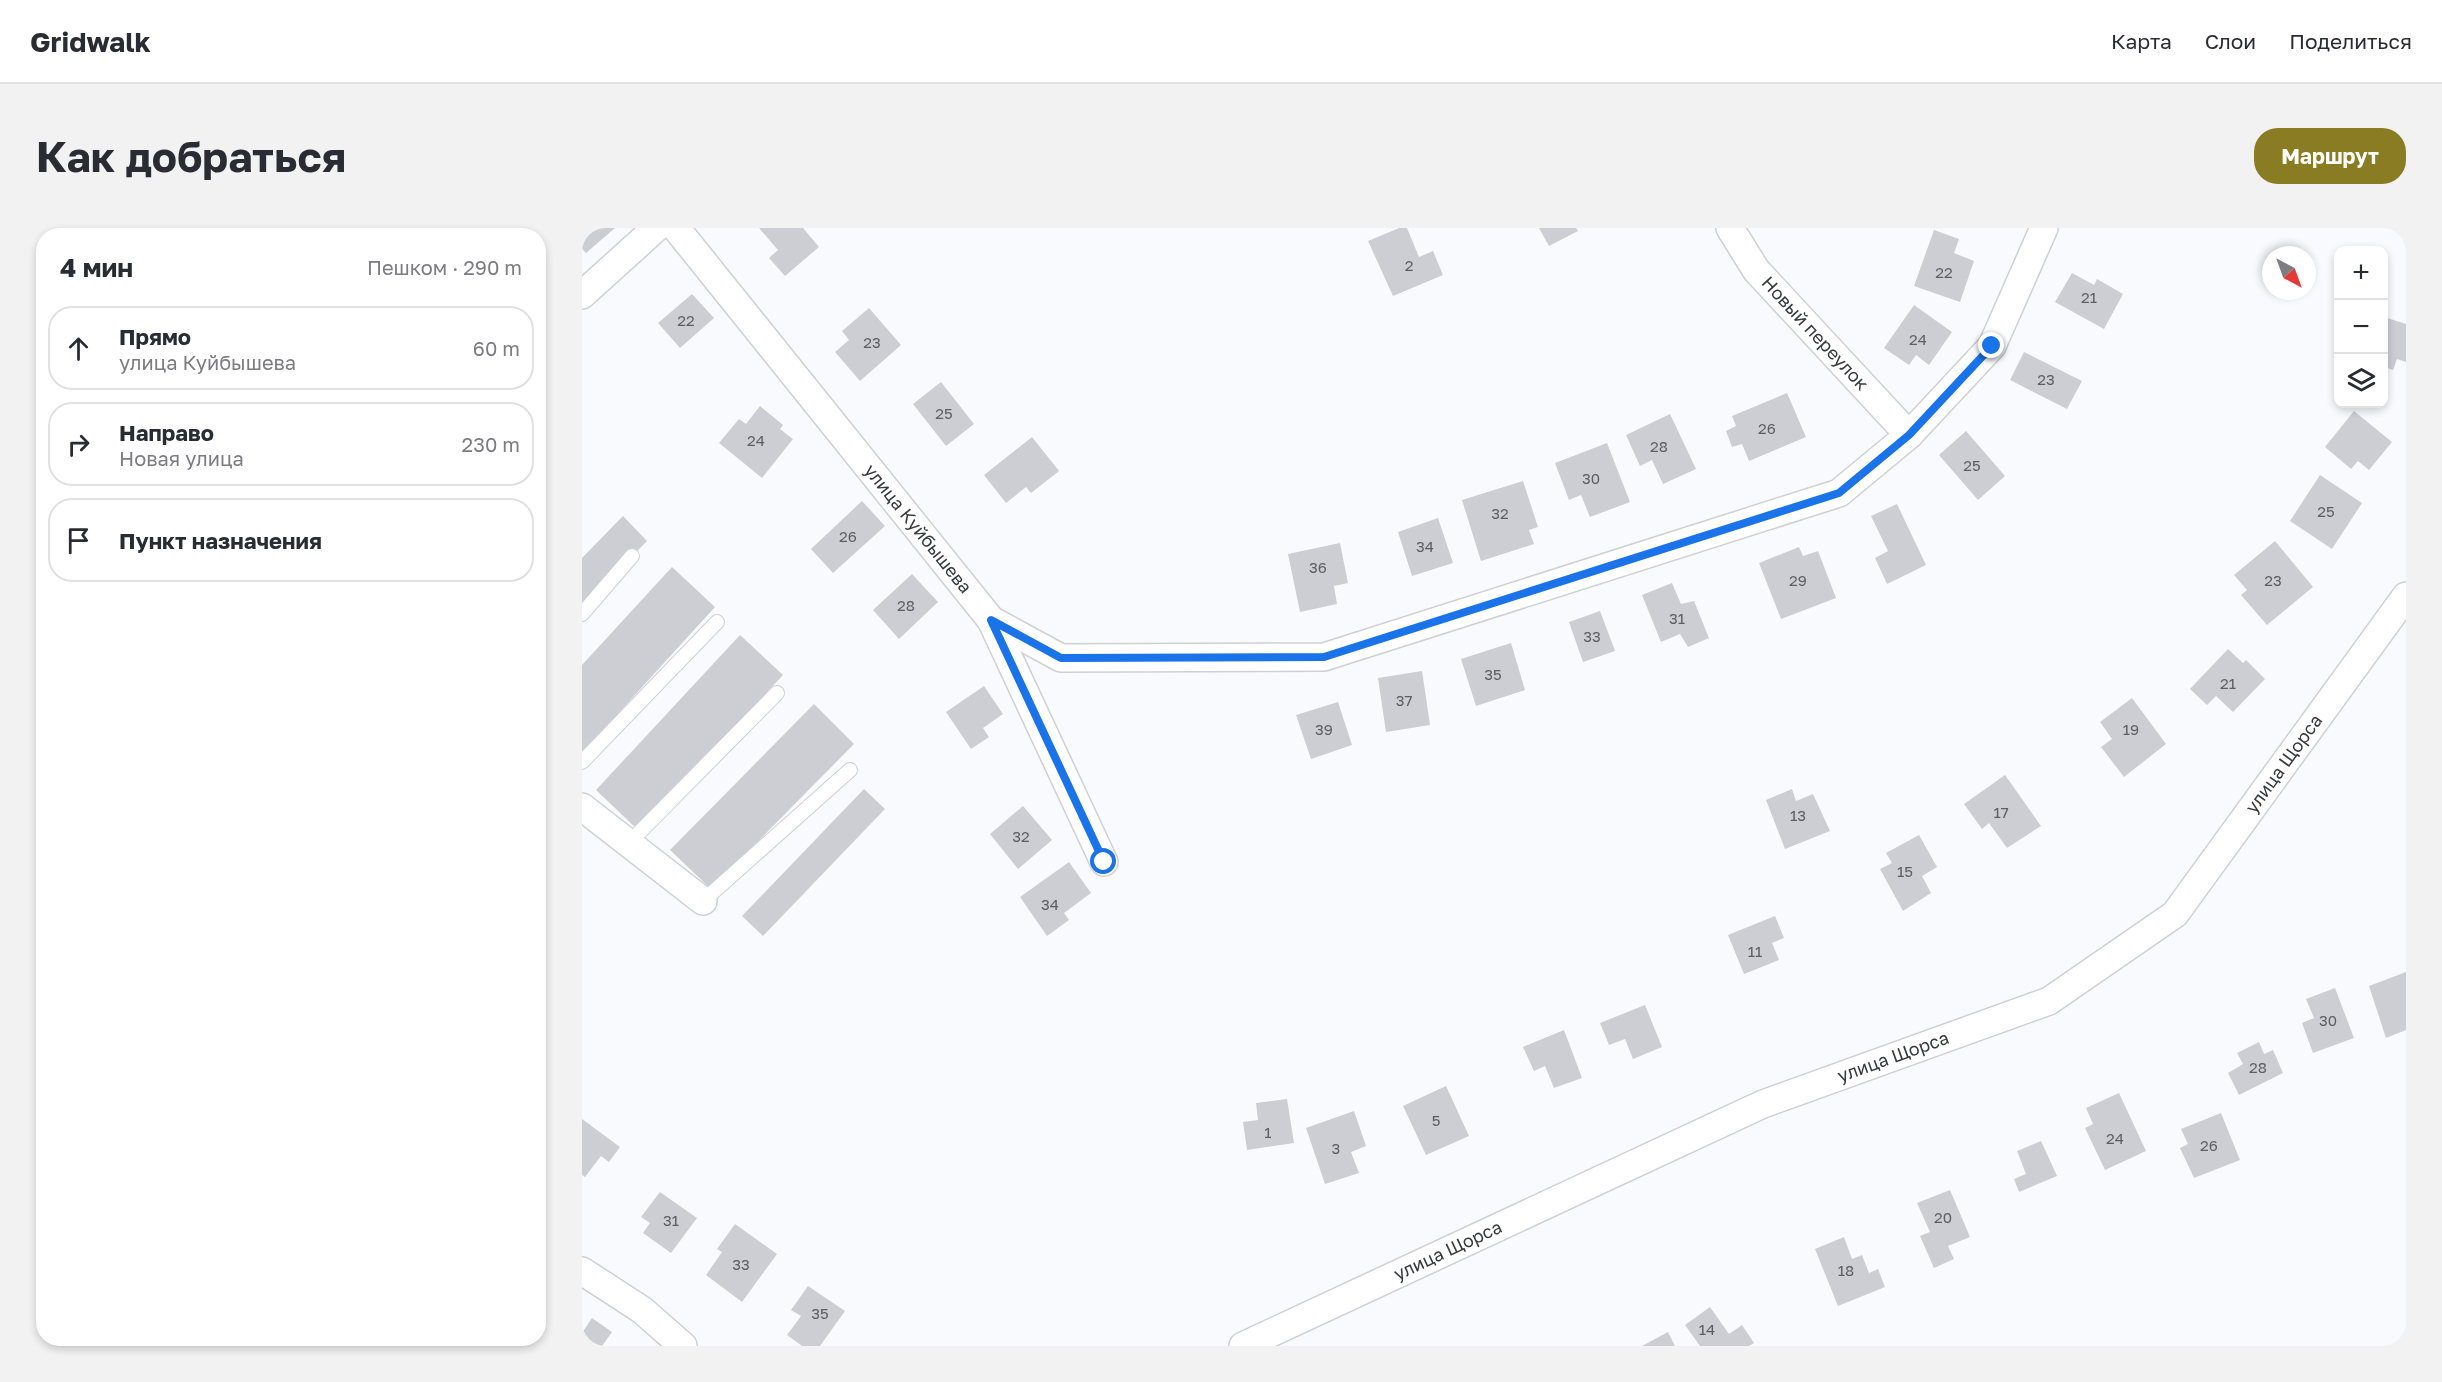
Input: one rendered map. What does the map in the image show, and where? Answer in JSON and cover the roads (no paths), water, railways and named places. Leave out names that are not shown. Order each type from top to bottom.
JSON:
[{"type":"street","points":[[582,295],[656,228]]},
{"type":"street","name":"улица Куйбышева","points":[[676,228],[991,620],[1104,862]]},
{"type":"street","name":"Новый переулок","points":[[1730,228],[1756,270],[1909,435]]},
{"type":"street","points":[[991,620],[1061,658],[1324,657],[1839,493],[1909,435],[1992,346],[2044,228]]},
{"type":"street","name":"улица Щорса","points":[[1243,1346],[1763,1104],[2049,1001],[2175,914],[2406,596]]},
{"type":"street","points":[[582,807],[703,901]]},
{"type":"street","points":[[582,1271],[642,1310],[683,1346]]},
{"type":"lane","points":[[582,614],[632,556]]},
{"type":"lane","points":[[582,762],[717,622]]},
{"type":"lane","points":[[629,843],[777,693]]},
{"type":"lane","points":[[703,901],[850,770]]}]
